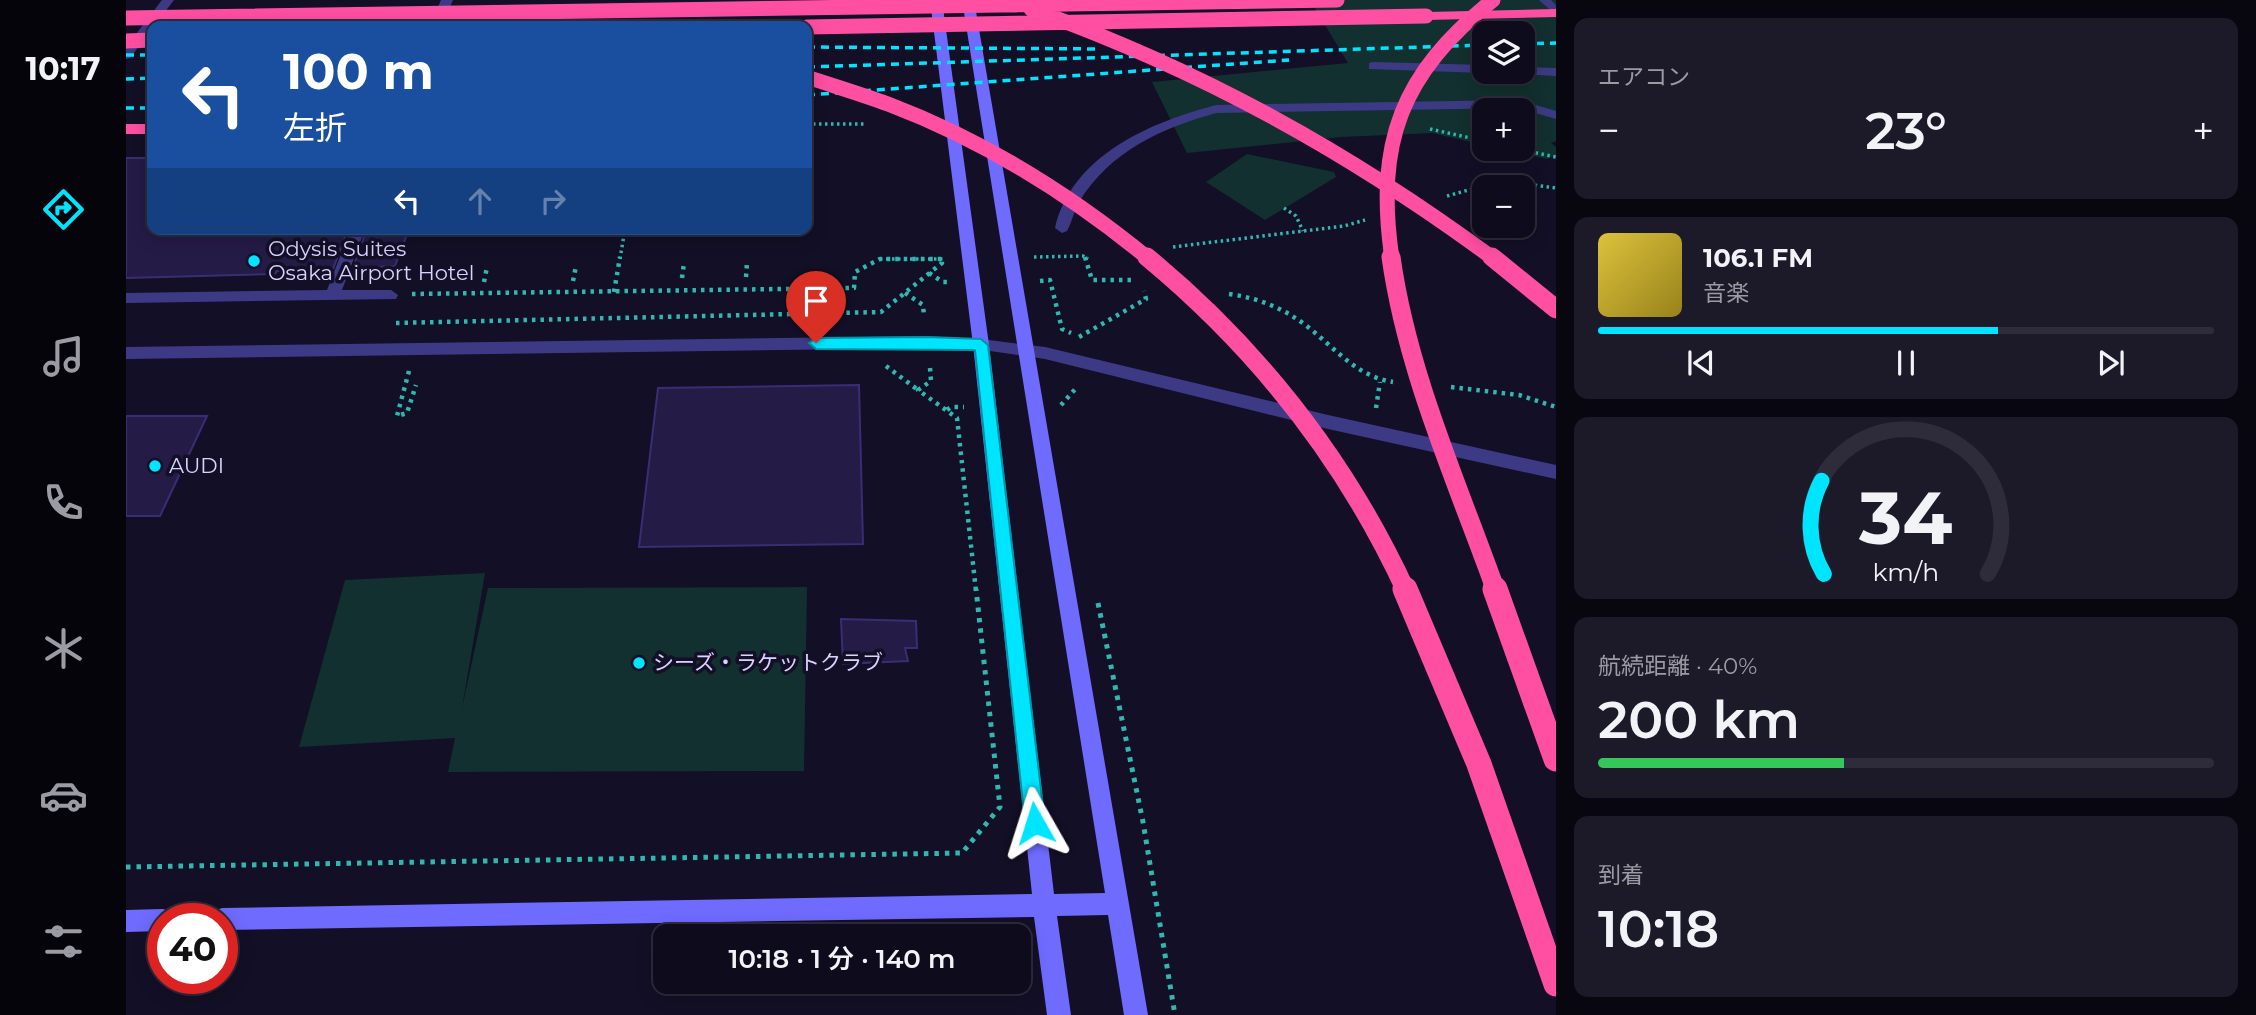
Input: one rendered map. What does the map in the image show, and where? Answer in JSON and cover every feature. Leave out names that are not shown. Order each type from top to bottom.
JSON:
[{"type":"highway","points":[[1003,0],[1108,38],[1253,106],[1413,202],[1468,239],[1556,309]]},
{"type":"highway","points":[[126,18],[1337,0]]},
{"type":"highway","points":[[1493,0],[1441,46],[1416,81],[1400,115],[1393,142],[1386,197],[1391,261],[1408,340],[1424,389],[1556,759]]},
{"type":"highway","points":[[812,27],[1556,13]]},
{"type":"highway","points":[[126,41],[147,40]]},
{"type":"highway","points":[[812,79],[883,103],[941,127],[1066,196],[1125,238],[1188,289],[1244,346],[1296,408],[1349,482],[1397,570],[1450,688],[1516,862],[1556,984]]},
{"type":"highway","points":[[126,130],[147,129]]},
{"type":"street","points":[[152,21],[168,0]]},
{"type":"street","points":[[438,21],[447,0]]},
{"type":"street","points":[[936,0],[981,345],[1059,1015]]},
{"type":"street","points":[[968,0],[1136,1015]]},
{"type":"street","points":[[1545,0],[1556,13]]},
{"type":"street","points":[[126,55],[147,28]]},
{"type":"street","points":[[1373,66],[1472,69]]},
{"type":"street","points":[[1535,71],[1556,72]]},
{"type":"street","points":[[1062,228],[1064,217],[1082,186],[1100,164],[1149,132],[1178,119],[1216,109],[1520,104],[1556,115]]},
{"type":"street","points":[[332,295],[356,235]]},
{"type":"street","points":[[126,298],[391,295]]},
{"type":"street","points":[[126,353],[927,342],[981,345],[1027,349],[1328,422],[1556,472]]},
{"type":"street","points":[[238,919],[1118,904]]},
{"type":"street","points":[[126,920],[147,920]]},
{"type":"path","points":[[1535,153],[1556,157]]},
{"type":"path","points":[[1435,200],[1500,181],[1556,188]]},
{"type":"path","points":[[1284,208],[1296,216],[1303,231]]},
{"type":"path","points":[[1164,251],[1181,244],[1344,226],[1370,219]]},
{"type":"path","points":[[614,292],[624,235]]},
{"type":"path","points":[[391,323],[881,312],[942,263],[941,247]]},
{"type":"path","points":[[1026,257],[1083,256],[1088,259],[1092,280],[1140,280],[1146,299],[1078,337]]},
{"type":"path","points":[[391,295],[854,288],[855,272],[880,259],[958,258]]},
{"type":"path","points":[[746,277],[747,262]]},
{"type":"path","points":[[682,278],[684,264]]},
{"type":"path","points":[[573,281],[576,266]]},
{"type":"path","points":[[484,282],[488,268]]},
{"type":"path","points":[[929,273],[943,282],[952,282]]},
{"type":"path","points":[[1040,281],[1050,280],[1062,328],[1078,337]]},
{"type":"path","points":[[905,293],[923,305],[924,316]]},
{"type":"path","points":[[1227,294],[1240,295],[1271,305],[1298,319],[1361,371],[1380,382],[1405,383]]},
{"type":"path","points":[[1078,337],[1079,345]]},
{"type":"path","points":[[126,867],[962,853],[1000,807],[957,418],[918,390],[931,381],[930,368]]},
{"type":"path","points":[[409,371],[397,416],[407,413],[416,385]]},
{"type":"path","points":[[1060,406],[1085,377]]},
{"type":"path","points":[[1444,386],[1519,395],[1556,407]]},
{"type":"path","points":[[947,410],[951,407],[965,407]]},
{"type":"path","points":[[1096,592],[1143,822],[1175,1015]]},
{"type":"green space","points":[[1310,0],[1556,0],[1556,141],[1551,143],[1556,147],[1556,155],[1547,159],[1535,156],[1535,98],[1472,98],[1472,142],[1432,133],[1341,137],[1187,153],[1152,82],[1348,63]]},
{"type":"green space","points":[[1247,154],[1334,172],[1336,177],[1265,220],[1206,182]]},
{"type":"green space","name":"シーズ・ラケットクラブ","points":[[485,573],[462,708],[488,588],[807,587],[804,771],[448,772],[455,738],[299,747],[345,580]]},
{"type":"building","points":[[126,158],[147,158],[147,235],[346,235],[333,269],[277,271],[275,274],[126,278]]},
{"type":"building","points":[[365,235],[407,235],[395,266],[353,268]]},
{"type":"building","points":[[859,385],[863,544],[639,547],[658,388]]},
{"type":"building","name":"AUDI","points":[[126,416],[207,416],[160,516],[126,516]]},
{"type":"building","points":[[841,619],[916,621],[917,648],[905,648],[908,661],[843,664]]},
{"type":"railway","points":[[1535,44],[1556,43]]},
{"type":"railway","points":[[812,67],[1472,45]]},
{"type":"railway","points":[[812,47],[1100,49]]},
{"type":"railway","points":[[126,55],[147,55]]},
{"type":"railway","points":[[812,95],[1289,60]]},
{"type":"railway","points":[[126,79],[147,78]]},
{"type":"railway","points":[[126,108],[147,108]]},
{"type":"place","name":"Odysis Suites Osaka Airport Hotel","points":[[254,261]]},
{"type":"place","name":"AUDI","points":[[155,466]]},
{"type":"place","name":"シーズ・ラケットクラブ","points":[[639,663]]},
{"type":"route","points":[[816,343],[927,342],[981,345],[1035,823]]}]
